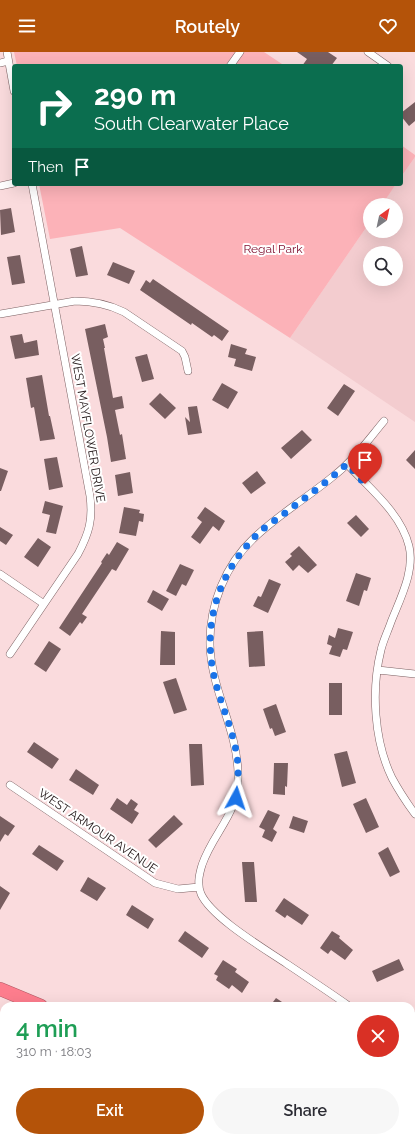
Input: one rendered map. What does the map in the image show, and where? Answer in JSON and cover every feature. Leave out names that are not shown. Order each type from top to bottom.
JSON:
[{"type":"highway","points":[[0,989],[31,1002]]},
{"type":"street","points":[[7,52],[12,80]]},
{"type":"street","points":[[231,64],[240,52]]},
{"type":"street","points":[[368,52],[385,64]]},
{"type":"street","points":[[0,63],[8,61]]},
{"type":"street","points":[[0,186],[12,183]]},
{"type":"street","name":"WEST MAYFLOWER DRIVE","points":[[10,654],[78,554],[85,540],[91,518],[90,496],[32,186]]},
{"type":"street","points":[[0,314],[75,301],[86,301],[114,307],[124,312],[182,351],[188,371]]},
{"type":"street","points":[[343,1002],[223,920],[202,896],[198,880],[202,866],[208,851],[232,810],[238,787],[237,754],[215,679],[211,660],[210,628],[215,601],[230,567],[252,539],[347,464],[384,421]]},
{"type":"street","points":[[347,464],[393,515],[402,530],[409,547],[409,565],[406,584],[383,644],[378,670],[376,707],[378,736],[392,778],[415,814]]},
{"type":"street","points":[[0,574],[44,604]]},
{"type":"street","points":[[378,670],[415,674]]},
{"type":"street","name":"WEST ARMOUR AVENUE","points":[[10,785],[155,882],[178,889],[199,887]]},
{"type":"shaded area","points":[[415,157],[415,422],[290,338],[363,232],[363,238],[403,238],[403,198],[387,198],[395,186],[403,186],[403,174]]},
{"type":"green space","points":[[14,52],[264,52],[282,64],[17,64]]},
{"type":"green space","points":[[403,146],[415,155],[403,174]]},
{"type":"green space","name":"Regal Park","points":[[39,186],[395,186],[387,198],[363,198],[363,232],[290,338],[120,228],[50,239]]},
{"type":"building","points":[[297,52],[328,52],[337,58],[332,64],[303,64],[307,59]]},
{"type":"building","points":[[415,102],[415,121],[409,126],[403,118],[403,111]]},
{"type":"building","points":[[11,208],[15,232],[1,235],[0,210]]},
{"type":"building","points":[[82,246],[88,275],[76,277],[70,249]]},
{"type":"building","points":[[20,255],[25,283],[12,285],[7,257]]},
{"type":"building","points":[[113,262],[135,271],[129,284],[107,275]]},
{"type":"building","points":[[153,279],[229,331],[222,341],[214,335],[212,337],[192,323],[191,325],[140,290],[146,280],[150,283]]},
{"type":"building","points":[[105,324],[108,337],[103,339],[113,398],[122,396],[124,408],[115,410],[120,435],[122,434],[126,459],[111,462],[85,329]]},
{"type":"building","points":[[22,334],[24,343],[37,340],[39,355],[15,359],[10,336]]},
{"type":"building","points":[[231,344],[247,349],[245,354],[256,357],[252,371],[234,366],[236,359],[228,357]]},
{"type":"building","points":[[147,354],[154,379],[142,382],[135,357]]},
{"type":"building","points":[[42,375],[49,416],[55,439],[40,441],[34,407],[31,408],[26,378]]},
{"type":"building","points":[[222,383],[238,392],[228,409],[212,400]]},
{"type":"building","points":[[344,384],[355,391],[338,416],[327,408]]},
{"type":"building","points":[[160,393],[176,408],[165,419],[149,404]]},
{"type":"building","points":[[197,406],[202,433],[188,435],[185,417],[190,422],[188,407]]},
{"type":"building","points":[[302,430],[312,440],[291,459],[281,448]]},
{"type":"building","points":[[415,450],[415,469],[406,460]]},
{"type":"building","points":[[57,457],[63,487],[49,490],[44,459]]},
{"type":"building","points":[[0,468],[8,471],[1,491],[0,491]]},
{"type":"building","points":[[257,471],[266,483],[251,494],[242,483]]},
{"type":"building","points":[[130,472],[133,493],[118,496],[115,475]]},
{"type":"building","points":[[45,501],[63,506],[56,534],[46,532],[50,515],[42,513]]},
{"type":"building","points":[[124,507],[140,510],[139,513],[144,514],[143,522],[139,521],[136,536],[119,533]]},
{"type":"building","points":[[205,507],[225,521],[219,531],[213,526],[200,544],[191,537],[202,522],[197,518]]},
{"type":"building","points":[[356,515],[369,529],[361,537],[347,523]]},
{"type":"building","points":[[0,527],[13,535],[6,545],[0,541]]},
{"type":"building","points":[[38,538],[51,547],[38,567],[24,557]]},
{"type":"building","points":[[117,542],[129,549],[116,571],[112,569],[82,614],[87,617],[82,624],[80,622],[70,636],[59,628],[107,553],[109,555]]},
{"type":"building","points":[[299,546],[317,565],[308,573],[299,565],[293,571],[285,562],[292,556],[290,554]]},
{"type":"building","points":[[180,564],[194,570],[186,586],[182,584],[176,596],[166,591]]},
{"type":"building","points":[[356,573],[371,578],[367,591],[364,590],[359,606],[346,601]]},
{"type":"building","points":[[269,579],[281,584],[268,613],[253,606],[258,596],[261,597]]},
{"type":"building","points":[[153,590],[169,599],[162,611],[147,602]]},
{"type":"building","points":[[338,628],[353,632],[347,650],[343,649],[340,657],[329,654],[332,646],[327,644],[329,635],[335,638]]},
{"type":"building","points":[[161,631],[175,632],[175,665],[160,665]]},
{"type":"building","points":[[263,631],[265,666],[249,667],[247,632]]},
{"type":"building","points":[[49,641],[61,649],[46,672],[34,664]]},
{"type":"building","points":[[176,678],[187,710],[174,714],[163,682]]},
{"type":"building","points":[[329,683],[342,683],[342,715],[329,715]]},
{"type":"building","points":[[276,704],[286,732],[275,736],[272,728],[270,729],[263,709]]},
{"type":"building","points":[[34,742],[59,759],[52,769],[27,752]]},
{"type":"building","points":[[189,744],[202,744],[204,785],[191,786]]},
{"type":"building","points":[[347,751],[356,783],[342,787],[334,754]]},
{"type":"building","points":[[274,763],[288,763],[287,787],[285,786],[285,795],[273,794]]},
{"type":"building","points":[[76,769],[99,785],[93,795],[69,780]]},
{"type":"building","points":[[117,798],[127,805],[131,799],[138,804],[134,810],[139,813],[132,824],[110,809]]},
{"type":"building","points":[[366,798],[379,827],[366,833],[353,804]]},
{"type":"building","points":[[268,810],[280,815],[273,829],[277,832],[272,842],[262,837],[265,830],[259,827]]},
{"type":"building","points":[[174,815],[183,824],[156,848],[148,840]]},
{"type":"building","points":[[0,816],[15,826],[8,836],[5,834],[0,842]]},
{"type":"building","points":[[293,816],[308,821],[304,833],[289,828]]},
{"type":"building","points":[[39,845],[64,861],[57,871],[32,854]]},
{"type":"building","points":[[388,847],[400,872],[390,877],[378,853]]},
{"type":"building","points":[[242,862],[254,862],[257,902],[245,902]]},
{"type":"building","points":[[88,877],[106,888],[97,901],[80,891]]},
{"type":"building","points":[[0,886],[10,893],[0,910]]},
{"type":"building","points":[[284,898],[309,915],[302,925],[287,915],[285,918],[275,911]]},
{"type":"building","points":[[132,905],[154,919],[148,929],[126,915]]},
{"type":"building","points":[[185,931],[209,948],[202,958],[178,941]]},
{"type":"building","points":[[332,931],[340,936],[339,938],[353,950],[345,960],[331,950],[328,954],[320,948]]},
{"type":"building","points":[[399,959],[404,970],[377,982],[372,971]]},
{"type":"building","points":[[223,960],[237,969],[235,972],[249,982],[242,993],[232,985],[229,989],[216,980],[218,976],[214,974]]},
{"type":"building","points":[[276,998],[282,1002],[273,1002]]},
{"type":"route","points":[[236,798],[238,787],[237,754],[215,679],[210,646],[212,614],[222,583],[234,561],[252,539],[347,464],[365,484]]}]
